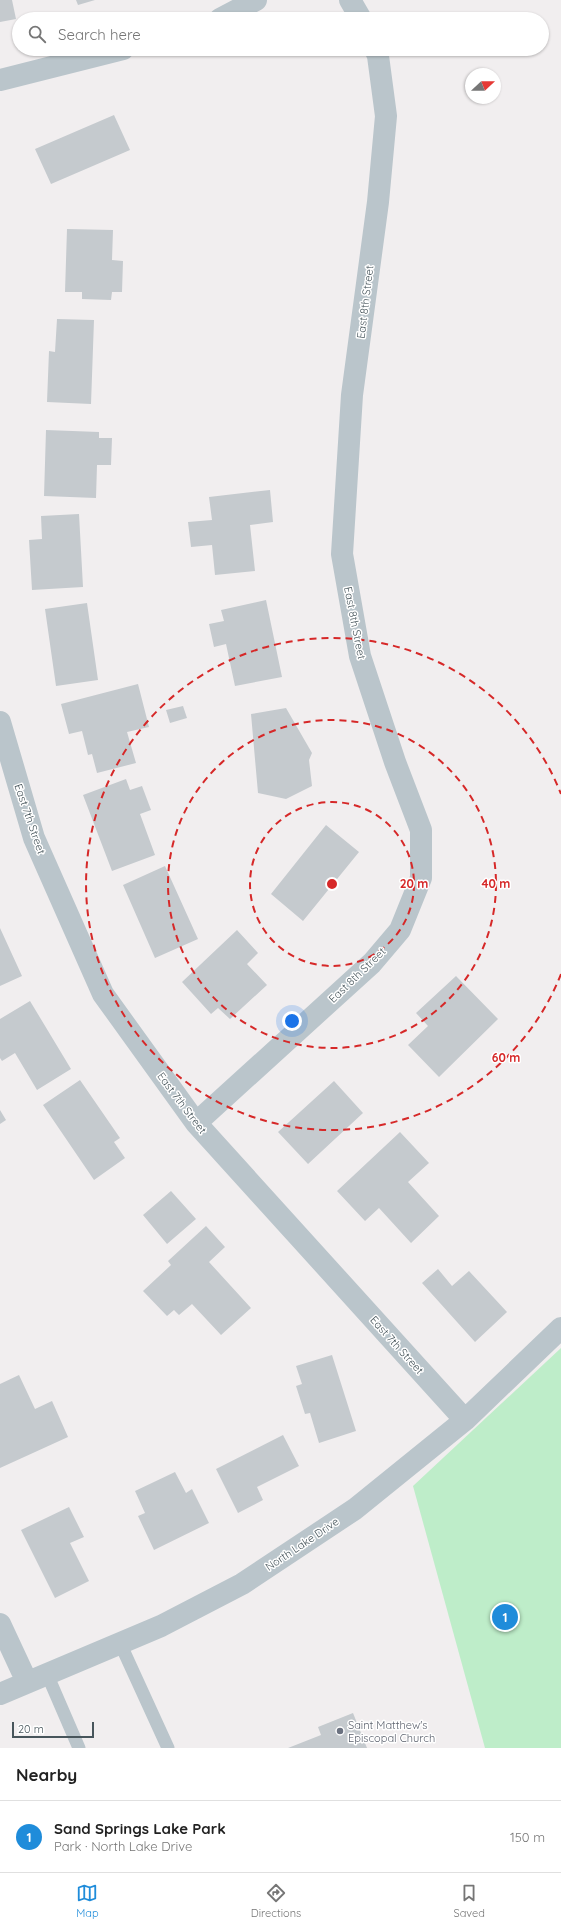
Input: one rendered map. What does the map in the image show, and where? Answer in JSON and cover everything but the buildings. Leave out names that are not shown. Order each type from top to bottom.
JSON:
[{"type":"street","points":[[233,12],[256,0]]},
{"type":"street","points":[[350,0],[356,12]]},
{"type":"street","points":[[0,80],[95,56]]},
{"type":"street","name":"East 8th Street","points":[[196,1123],[372,963],[400,930],[421,878],[421,830],[360,656],[342,554],[352,395],[378,202],[386,116],[378,56]]},
{"type":"street","name":"East 7th Street","points":[[0,722],[34,838],[103,994],[196,1123],[465,1420]]},
{"type":"street","name":"North Lake Drive","points":[[0,1694],[161,1626],[242,1584],[355,1509],[465,1420],[561,1328]]},
{"type":"street","points":[[0,1624],[27,1682]]},
{"type":"lane","points":[[120,1643],[168,1748]]},
{"type":"lane","points":[[47,1674],[79,1748]]},
{"type":"green space","points":[[561,1348],[561,1748],[485,1748],[413,1486]]},
{"type":"place","name":"Sand Springs Lake Park","points":[[505,1617]]},
{"type":"place","name":"Saint Matthew's Episcopal Church","points":[[340,1731]]}]
